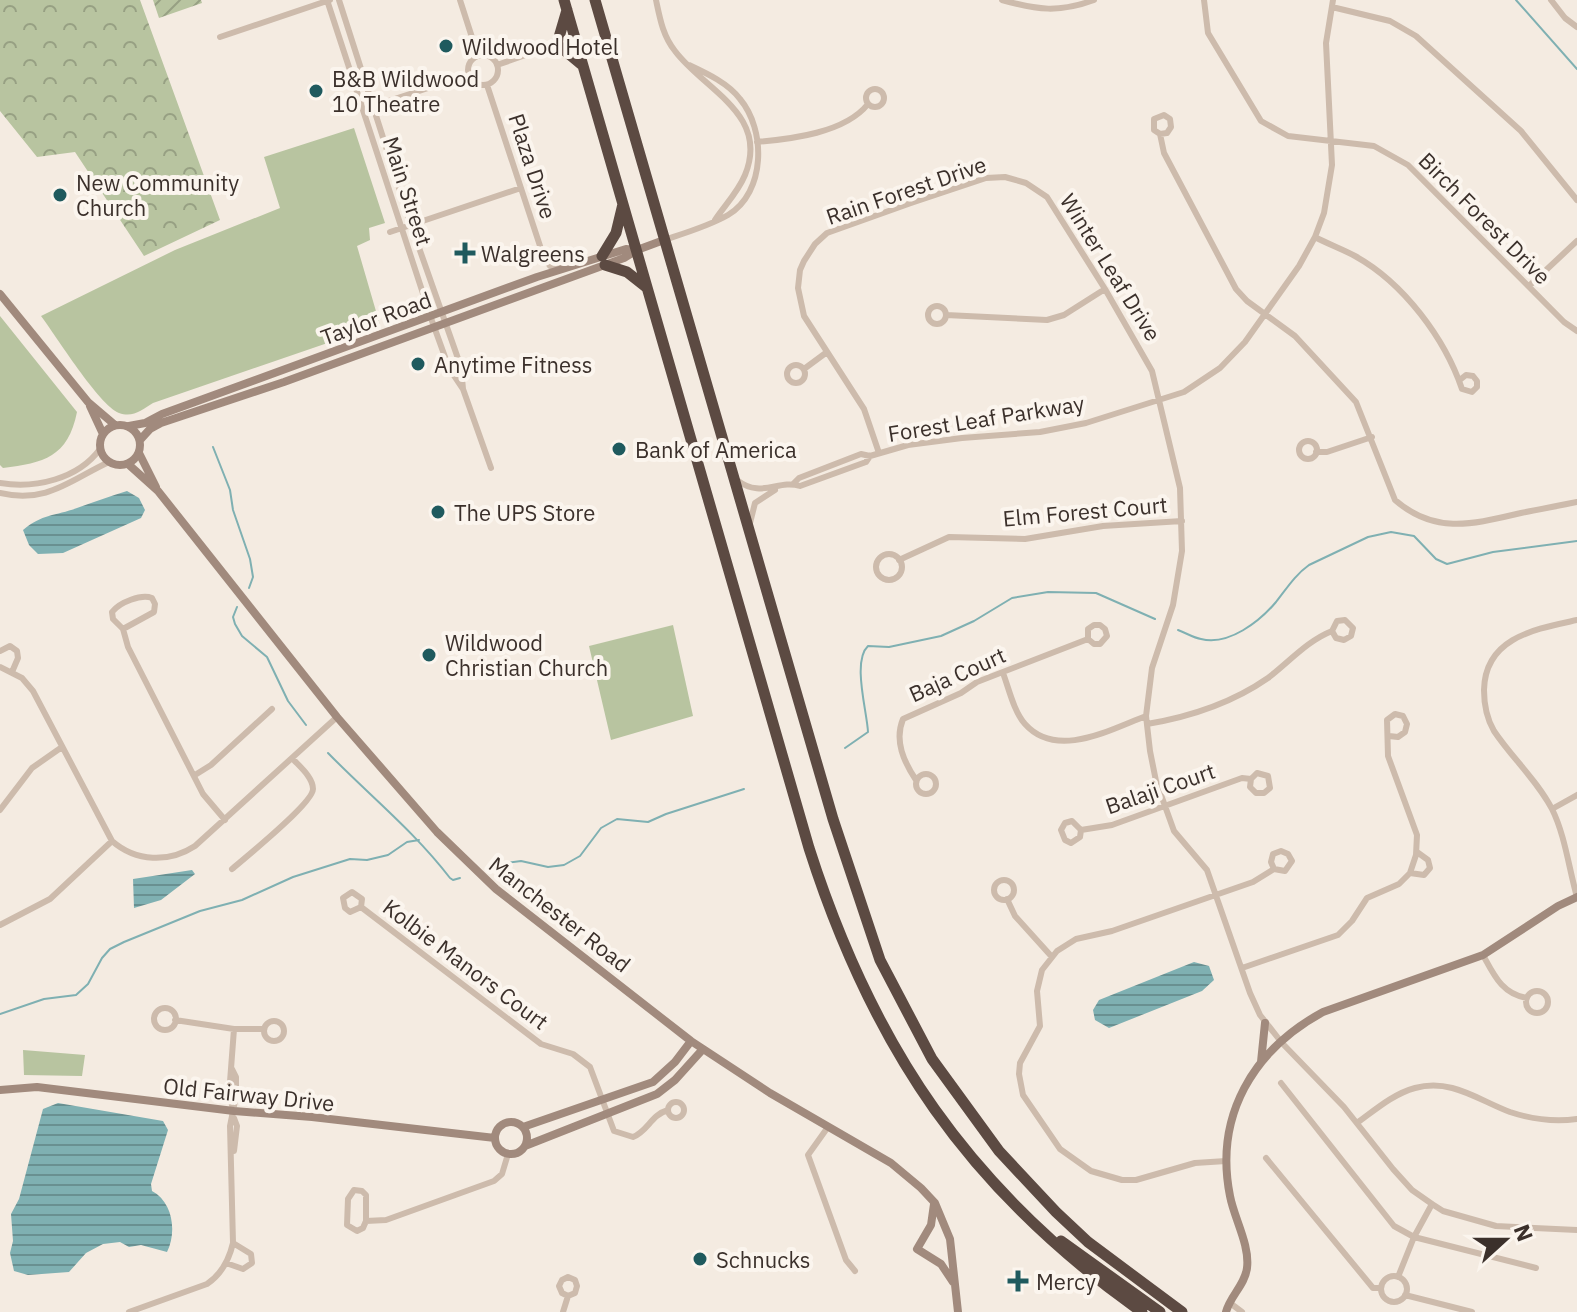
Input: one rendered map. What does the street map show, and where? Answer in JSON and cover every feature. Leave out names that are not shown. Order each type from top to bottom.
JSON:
[{"type":"highway","points":[[595,0],[852,882],[880,960],[913,1027],[972,1118],[1036,1192],[1088,1242],[1182,1312]]},
{"type":"highway","points":[[566,5],[557,44],[583,65]]},
{"type":"highway","points":[[566,5],[801,821],[836,927],[870,1003],[911,1076],[960,1144],[1033,1224],[1077,1263],[1142,1312]]},
{"type":"highway","points":[[623,204],[616,233],[604,261],[627,272],[647,288]]},
{"type":"highway","points":[[1033,1224],[1160,1312]]},
{"type":"street","name":"Main Street","points":[[328,0],[434,328],[449,368],[463,389],[491,468]]},
{"type":"street","points":[[220,37],[328,0]]},
{"type":"street","name":"Main Street","points":[[339,0],[411,225],[461,367],[463,389]]},
{"type":"street","points":[[460,0],[478,56]]},
{"type":"street","points":[[656,0],[666,38],[695,75],[734,107],[754,143],[793,140],[844,123],[868,104]]},
{"type":"street","points":[[1002,0],[1037,10],[1066,8],[1094,0]]},
{"type":"street","name":"Birch Forest Drive","points":[[1204,0],[1208,33],[1261,121],[1288,136],[1374,146],[1408,165],[1564,322],[1577,331]]},
{"type":"street","points":[[1551,0],[1565,18],[1577,27]]},
{"type":"street","points":[[1332,4],[1390,21],[1416,36],[1521,131],[1577,200]]},
{"type":"street","name":"Forest Leaf Parkway","points":[[749,527],[755,503],[777,489],[793,484],[800,486],[836,474],[879,453],[949,439],[1040,432],[1086,423],[1160,401],[1207,379],[1234,354],[1266,314],[1315,237],[1329,190],[1332,142],[1326,43],[1332,4]]},
{"type":"street","points":[[497,65],[557,44]]},
{"type":"street","points":[[478,56],[489,56],[497,65],[496,77],[487,85],[474,83],[468,75],[469,64],[478,56]]},
{"type":"street","points":[[363,109],[468,75]]},
{"type":"street","name":"Plaza Drive","points":[[487,85],[544,258]]},
{"type":"street","points":[[1160,134],[1164,153],[1228,277],[1247,301],[1295,336],[1350,394],[1372,437],[1395,500],[1413,514],[1429,521],[1456,524],[1486,521],[1577,502]]},
{"type":"street","name":"Taylor Road","points":[[129,426],[145,423],[162,414],[535,277],[563,268],[628,257],[637,250],[715,220],[742,182],[754,143]]},
{"type":"street","name":"Winter Leaf Drive","points":[[1005,177],[1026,183],[1047,197],[1152,371],[1180,488],[1182,551],[1177,590],[1152,668],[1146,720],[1154,771],[1174,831],[1207,870],[1218,895]]},
{"type":"street","name":"Rain Forest Drive","points":[[879,453],[864,409],[804,316],[799,302],[800,270],[815,244],[827,233],[986,178],[1005,177]]},
{"type":"street","points":[[390,232],[521,188]]},
{"type":"street","points":[[1315,237],[1356,256],[1388,281],[1418,311],[1461,379]]},
{"type":"street","points":[[1529,286],[1577,241]]},
{"type":"street","points":[[544,258],[550,266],[563,268]]},
{"type":"street","points":[[535,277],[542,269],[544,258]]},
{"type":"street","name":"Taylor Road","points":[[140,440],[161,423],[446,324],[604,261]]},
{"type":"street","points":[[946,315],[1047,320],[1064,315],[1105,289]]},
{"type":"street","points":[[0,294],[88,402],[115,425],[129,426],[140,440],[139,453],[128,464],[109,462],[49,493],[14,496],[0,493]]},
{"type":"street","points":[[804,369],[827,352]]},
{"type":"street","points":[[0,483],[23,485],[52,480],[91,461],[100,449],[103,434],[88,402]]},
{"type":"street","points":[[103,434],[115,425]]},
{"type":"street","points":[[1316,452],[1327,452],[1372,437]]},
{"type":"street","points":[[100,449],[109,462]]},
{"type":"street","name":"Manchester Road","points":[[139,453],[158,491]]},
{"type":"street","name":"Manchester Road","points":[[128,464],[158,491],[337,717],[437,832],[496,889],[691,1041],[891,1163],[921,1188],[935,1203],[950,1239],[958,1312]]},
{"type":"street","name":"Forest Leaf Parkway","points":[[733,477],[750,488],[777,489]]},
{"type":"street","name":"Elm Forest Court","points":[[899,560],[949,537],[1025,539],[1103,526],[1182,521]]},
{"type":"street","name":"Elm Forest Court","points":[[888,554],[899,560],[900,572],[894,578],[885,579],[878,574],[876,565],[880,557],[888,554]]},
{"type":"street","points":[[123,629],[152,614],[155,607],[152,598],[144,596],[116,607],[112,612],[113,619],[123,629],[128,647],[208,802],[225,820]]},
{"type":"street","points":[[1242,1312],[1225,1309],[1247,1267],[1230,1197],[1226,1161],[1229,1124],[1235,1105],[1261,1064],[1300,1024],[1323,1012],[1483,955],[1577,897],[1552,809],[1490,724],[1484,686],[1490,662],[1504,645],[1531,630],[1577,620]]},
{"type":"street","points":[[1003,673],[1026,726],[1061,742],[1146,720],[1185,716],[1221,704],[1270,676],[1320,636],[1332,631]]},
{"type":"street","name":"Baja Court","points":[[916,780],[903,757],[900,743],[899,729],[903,719],[961,693],[977,682],[1088,639]]},
{"type":"street","points":[[0,651],[10,646],[17,651],[18,658],[12,672]]},
{"type":"street","points":[[0,667],[12,672],[33,691],[112,841],[121,849],[137,855],[167,857],[195,846],[337,717]]},
{"type":"street","points":[[195,775],[211,765],[272,709]]},
{"type":"street","points":[[1242,968],[1338,935],[1367,898],[1399,884],[1410,873],[1417,852],[1417,835],[1388,756],[1389,736]]},
{"type":"street","points":[[0,810],[32,768],[62,747]]},
{"type":"street","points":[[232,869],[312,794],[308,775],[292,758]]},
{"type":"street","name":"Balaji Court","points":[[1081,830],[1112,825],[1242,778],[1251,779]]},
{"type":"street","points":[[1552,809],[1577,795]]},
{"type":"street","points":[[0,925],[50,899],[112,841]]},
{"type":"street","points":[[1410,873],[1424,875],[1429,871],[1428,860],[1417,852]]},
{"type":"street","points":[[1226,1161],[1205,1162],[1145,1179],[1122,1180],[1091,1171],[1060,1149],[1023,1095],[1020,1063],[1040,1026],[1037,991],[1042,970],[1052,957],[1076,939],[1112,931],[1218,895],[1253,882],[1274,869]]},
{"type":"street","points":[[1218,895],[1250,993],[1265,1023],[1357,1123],[1412,1190],[1443,1211],[1496,1226],[1577,1230]]},
{"type":"street","points":[[1007,899],[1015,916],[1052,957]]},
{"type":"street","name":"Kolbie Manors Court","points":[[361,907],[541,1044],[583,1059],[590,1067],[608,1114]]},
{"type":"street","points":[[1483,955],[1504,988],[1527,998]]},
{"type":"street","points":[[175,1020],[234,1029],[264,1029]]},
{"type":"street","points":[[1261,1064],[1265,1023]]},
{"type":"street","points":[[129,1312],[207,1284],[219,1276],[226,1263],[233,1243],[230,1126],[234,1115],[229,1095],[234,1029]]},
{"type":"street","name":"Old Fairway Drive","points":[[0,1090],[37,1087],[234,1115],[312,1117],[495,1138],[497,1129],[506,1123],[523,1127],[653,1082],[675,1062],[691,1041]]},
{"type":"street","points":[[495,1138],[499,1148],[508,1154],[516,1153],[525,1146],[657,1094],[675,1080],[703,1049]]},
{"type":"street","points":[[1281,1083],[1394,1226],[1414,1237],[1536,1268]]},
{"type":"street","points":[[1357,1123],[1400,1094],[1431,1085],[1467,1091],[1524,1116],[1577,1119]]},
{"type":"street","points":[[608,1114],[614,1131],[633,1137],[646,1128],[653,1117],[668,1110]]},
{"type":"street","points":[[523,1127],[527,1138],[525,1146]]},
{"type":"street","points":[[828,1127],[808,1155],[846,1260],[855,1271]]},
{"type":"street","points":[[366,1221],[386,1220],[488,1184],[502,1174],[508,1154]]},
{"type":"street","points":[[1266,1158],[1373,1288],[1381,1288]]},
{"type":"street","points":[[354,1190],[366,1195],[366,1221],[363,1228],[357,1231],[347,1225],[348,1199],[354,1190]]},
{"type":"street","points":[[935,1203],[931,1225],[917,1249],[941,1264],[955,1284]]},
{"type":"street","points":[[1398,1277],[1432,1204]]},
{"type":"street","points":[[226,1263],[243,1269],[252,1263],[251,1254],[233,1243]]},
{"type":"street","points":[[1398,1277],[1407,1287],[1405,1295],[1399,1301],[1391,1302],[1384,1297],[1381,1288],[1387,1278],[1398,1277]]},
{"type":"street","points":[[1405,1295],[1472,1312]]},
{"type":"street","points":[[563,1312],[568,1296]]},
{"type":"green space","points":[[0,0],[140,0],[220,220],[144,256],[75,152],[37,157],[0,111]]},
{"type":"green space","points":[[153,0],[201,0],[202,3],[159,18]]},
{"type":"green space","points":[[354,128],[385,223],[369,228],[370,240],[357,246],[380,325],[153,403],[133,414],[119,413],[111,407],[89,384],[41,316],[175,250],[280,208],[264,157]]},
{"type":"green space","points":[[0,316],[77,412],[67,439],[52,455],[3,468],[0,465]]},
{"type":"green space","points":[[673,625],[693,716],[611,740],[589,646]]},
{"type":"green space","points":[[23,1050],[85,1055],[82,1076],[24,1075]]},
{"type":"water","points":[[127,491],[139,498],[145,510],[141,518],[63,553],[38,554],[29,545],[23,530],[36,521]]},
{"type":"water","points":[[192,870],[195,874],[161,900],[134,908],[133,879]]},
{"type":"water","points":[[1194,962],[1209,966],[1214,980],[1202,991],[1109,1028],[1095,1020],[1093,1010],[1099,1000]]},
{"type":"water","points":[[58,1103],[163,1121],[168,1130],[151,1184],[152,1191],[165,1202],[171,1218],[172,1236],[167,1252],[141,1245],[129,1247],[120,1242],[103,1244],[86,1253],[69,1272],[28,1275],[14,1271],[10,1253],[13,1241],[11,1214],[19,1199],[43,1109]]},
{"type":"waterway","points":[[1516,0],[1577,69]]},
{"type":"waterway","points":[[213,447],[230,490],[233,510],[250,559],[253,577],[249,588]]},
{"type":"waterway","points":[[1178,630],[1212,640],[1233,635],[1261,617],[1309,565],[1368,537],[1391,532],[1414,536],[1436,559],[1447,564],[1493,552],[1577,541]]},
{"type":"waterway","points":[[845,748],[868,732],[861,674],[863,653],[868,646],[889,647],[941,636],[1012,598],[1048,592],[1096,593],[1155,619]]},
{"type":"waterway","points":[[237,607],[233,617],[242,636],[267,657],[288,701],[306,725]]},
{"type":"waterway","points":[[328,753],[406,829],[450,878],[460,878]]},
{"type":"waterway","points":[[499,864],[521,861],[548,867],[564,865],[580,856],[601,828],[617,819],[648,822],[744,789]]},
{"type":"waterway","points":[[0,1014],[44,999],[76,995],[88,984],[110,949],[124,942],[200,911],[242,900],[293,877],[350,859],[367,860],[388,855],[407,842],[419,840]]},
{"type":"place","name":"Wildwood Hotel","points":[[446,46]]},
{"type":"place","name":"B&B Wildwood 10 Theatre","points":[[316,91]]},
{"type":"place","name":"New Community Church","points":[[60,195]]},
{"type":"place","name":"Walgreens","points":[[465,253]]},
{"type":"place","name":"Anytime Fitness","points":[[418,364]]},
{"type":"place","name":"Bank of America","points":[[619,449]]},
{"type":"place","name":"The UPS Store","points":[[438,512]]},
{"type":"place","name":"Wildwood Christian Church","points":[[429,655]]},
{"type":"place","name":"Schnucks","points":[[700,1259]]},
{"type":"place","name":"Mercy","points":[[1018,1281]]}]
